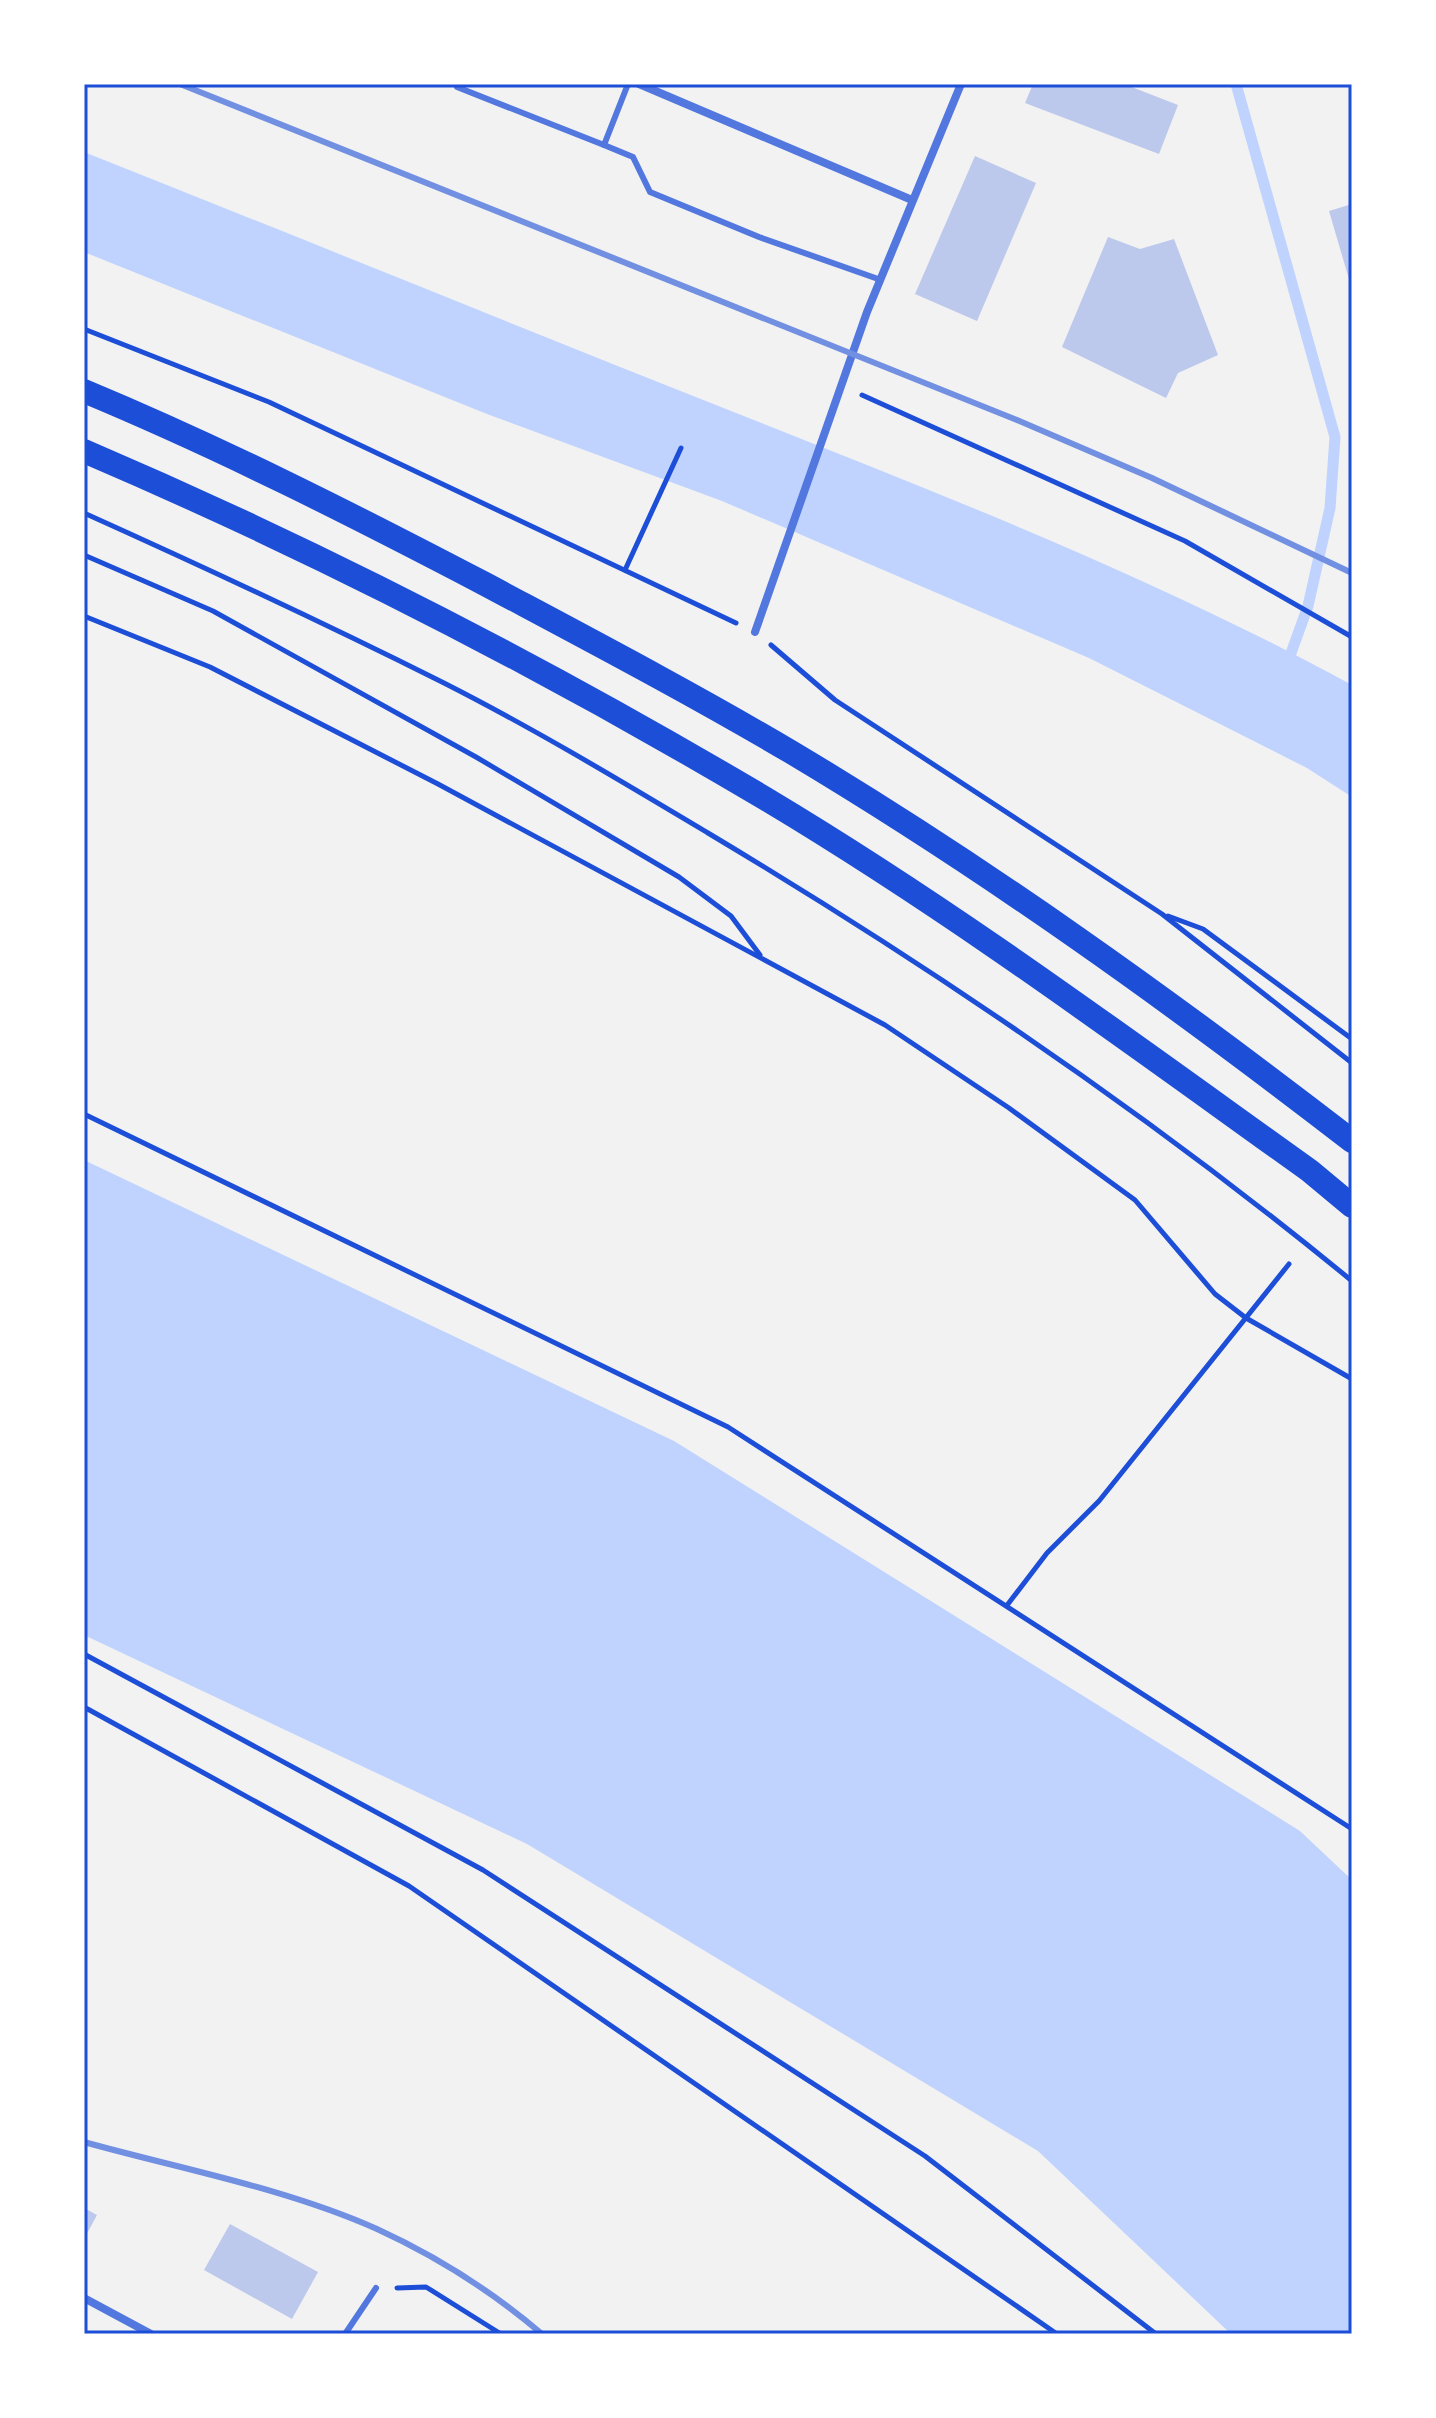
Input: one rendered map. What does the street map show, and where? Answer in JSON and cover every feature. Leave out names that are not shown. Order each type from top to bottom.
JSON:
[{"type":"highway","points":[[84,391],[194,436],[398,538],[587,638],[791,753],[1023,901],[1200,1023],[1352,1141]]},
{"type":"highway","points":[[84,451],[369,583],[550,677],[767,800],[994,945],[1310,1171],[1352,1206]]},
{"type":"street","points":[[639,84],[912,200]]},
{"type":"street","points":[[755,632],[881,280],[961,84]]},
{"type":"street","points":[[84,2298],[151,2334]]},
{"type":"lane","points":[[458,84],[457,87],[633,157],[650,192],[759,237],[881,280]]},
{"type":"lane","points":[[604,145],[628,84]]},
{"type":"lane","points":[[345,2334],[376,2288]]},
{"type":"path","points":[[84,329],[269,402],[755,632],[835,700],[1162,914],[1352,1063]]},
{"type":"path","points":[[843,387],[1185,541],[1352,637]]},
{"type":"path","points":[[625,570],[681,448]]},
{"type":"path","points":[[84,513],[444,683],[620,781],[792,883],[949,983],[1025,1037],[1352,1281]]},
{"type":"path","points":[[84,555],[213,611],[476,757],[679,877],[731,916],[760,956]]},
{"type":"path","points":[[84,616],[210,667],[885,1025],[1009,1108],[1135,1200],[1215,1294],[1246,1318],[1352,1379]]},
{"type":"path","points":[[1162,914],[1203,929],[1352,1039]]},
{"type":"path","points":[[84,1114],[728,1427],[1008,1604],[1352,1829]]},
{"type":"path","points":[[1008,1604],[1047,1553],[1099,1501],[1289,1264]]},
{"type":"path","points":[[84,1654],[496,1879],[925,2156],[1156,2334]]},
{"type":"path","points":[[84,1707],[409,1886],[1057,2334]]},
{"type":"path","points":[[376,2288],[426,2287],[501,2334]]},
{"type":"water","points":[[84,152],[1044,538],[1276,645],[1352,685],[1352,797],[1307,768],[1089,658],[722,501],[487,414],[84,252]]},
{"type":"water","points":[[84,1160],[674,1441],[1300,1831],[1352,1880],[1352,2334],[1231,2334],[1038,2151],[527,1844],[84,1635]]},
{"type":"building","points":[[1033,84],[1124,84],[1178,105],[1159,154],[1025,103]]},
{"type":"building","points":[[975,156],[1036,183],[977,321],[915,294]]},
{"type":"building","points":[[1352,204],[1352,286],[1351,286],[1329,211]]},
{"type":"building","points":[[1108,237],[1140,249],[1174,239],[1218,355],[1178,373],[1166,398],[1062,347]]},
{"type":"building","points":[[84,2208],[97,2215],[84,2239]]},
{"type":"building","points":[[230,2224],[318,2272],[292,2319],[204,2270]]},
{"type":"waterway","points":[[1236,84],[1335,437],[1330,508],[1308,606],[1286,667]]},
{"type":"railway","points":[[180,84],[1017,420],[1152,478],[1352,573]]},
{"type":"railway","points":[[84,2142],[269,2191],[377,2229],[464,2276],[542,2334]]}]
